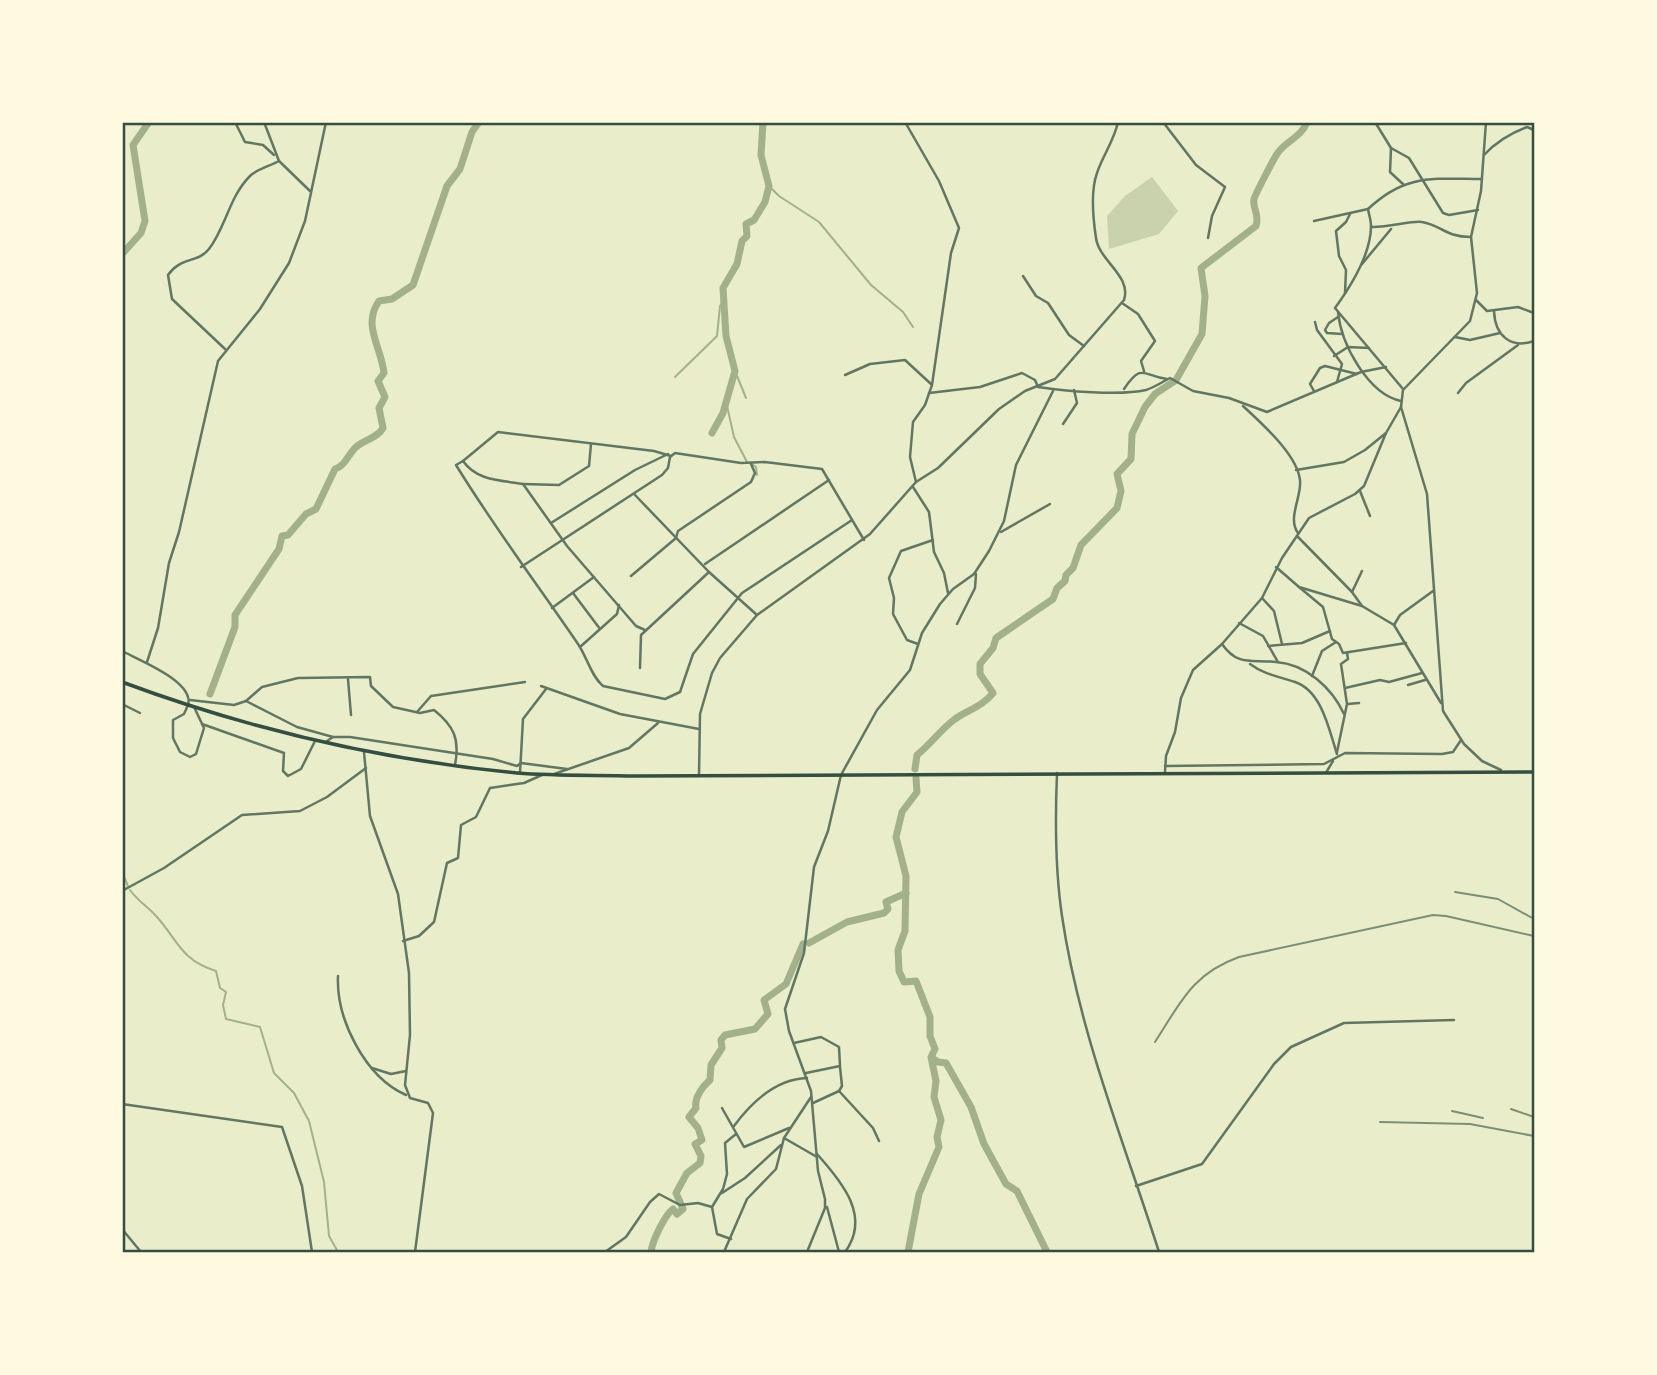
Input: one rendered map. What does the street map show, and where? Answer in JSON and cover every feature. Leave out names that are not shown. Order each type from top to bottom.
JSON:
[{"type":"highway","points":[[122,682],[195,708],[326,744],[455,766],[520,773],[699,776],[1057,773],[1165,769],[1535,772]]},
{"type":"street","points":[[235,122],[244,142],[263,145],[276,157]]},
{"type":"street","points":[[264,122],[279,162],[310,191]]},
{"type":"street","points":[[146,664],[158,628],[169,563],[179,532],[215,372],[225,349],[260,309],[282,276],[305,221],[326,122]]},
{"type":"street","points":[[905,122],[939,181],[959,228],[951,253],[932,386],[913,422],[910,457],[916,482]]},
{"type":"street","points":[[699,776],[702,703],[712,673],[720,658],[757,615],[863,540],[884,522],[916,482],[938,468],[999,409],[1025,391],[1055,379],[1107,316],[1122,303],[1126,292],[1125,284],[1097,242],[1093,203],[1095,177],[1111,146],[1118,122]]},
{"type":"street","points":[[1163,122],[1196,165],[1225,187],[1212,216],[1208,238]]},
{"type":"street","points":[[1376,122],[1391,148],[1390,172],[1404,185]]},
{"type":"street","points":[[1441,703],[1426,494],[1401,401],[1403,390],[1470,321],[1476,300],[1471,237],[1478,210],[1486,122]]},
{"type":"street","points":[[1483,158],[1510,135],[1527,127],[1535,130]]},
{"type":"street","points":[[1391,148],[1405,153],[1443,213],[1449,215],[1478,210]]},
{"type":"street","points":[[225,349],[172,299],[168,275],[180,262],[207,251],[221,228],[229,205],[248,179],[279,162]]},
{"type":"street","points":[[1314,220],[1368,209],[1404,185],[1421,178],[1482,179]]},
{"type":"street","points":[[1368,209],[1371,227],[1360,266],[1346,294],[1335,308],[1403,390]]},
{"type":"street","points":[[1346,294],[1346,270],[1339,256],[1336,231],[1350,214]]},
{"type":"street","points":[[1371,227],[1392,228],[1423,222],[1448,235],[1471,237]]},
{"type":"street","points":[[1360,266],[1392,228]]},
{"type":"street","points":[[1023,276],[1036,296],[1048,303],[1064,329],[1084,346]]},
{"type":"street","points":[[1476,300],[1483,310],[1518,307],[1535,313]]},
{"type":"street","points":[[1122,303],[1138,314],[1156,341],[1141,361],[1144,371]]},
{"type":"street","points":[[1494,311],[1500,333],[1506,340],[1518,345]]},
{"type":"street","points":[[1338,312],[1354,362],[1387,396],[1401,401]]},
{"type":"street","points":[[1322,337],[1326,332],[1325,327],[1338,317]]},
{"type":"street","points":[[1315,322],[1334,356],[1342,364],[1337,382]]},
{"type":"street","points":[[1343,333],[1350,325]]},
{"type":"street","points":[[1326,332],[1343,333]]},
{"type":"street","points":[[1455,337],[1470,340],[1500,333]]},
{"type":"street","points":[[1458,393],[1466,383],[1518,345],[1535,341]]},
{"type":"street","points":[[1334,356],[1348,347],[1369,348]]},
{"type":"street","points":[[845,375],[870,364],[905,360],[932,386]]},
{"type":"street","points":[[1314,391],[1310,384],[1320,368],[1325,366],[1357,374]]},
{"type":"street","points":[[1123,391],[1137,373],[1144,371],[1176,380],[1194,391],[1267,412],[1357,374],[1386,367]]},
{"type":"street","points":[[929,393],[980,387],[1022,373],[1035,380],[1038,387]]},
{"type":"street","points":[[1038,387],[1053,391],[1123,391],[1148,389],[1167,379]]},
{"type":"street","points":[[1063,424],[1077,404],[1074,390]]},
{"type":"street","points":[[838,1252],[817,1155],[812,1096],[786,1018],[786,1002],[804,953],[814,867],[828,831],[841,775],[877,710],[910,670],[918,644],[948,593],[976,571],[998,534],[1004,522],[1016,466],[1053,391]]},
{"type":"street","points":[[1241,404],[1277,438],[1296,470],[1300,481],[1293,524],[1298,535],[1362,606]]},
{"type":"street","points":[[1401,407],[1386,433],[1370,477],[1360,491],[1317,512],[1276,566],[1262,598],[1223,644],[1200,663],[1188,678],[1165,769],[1333,761],[1345,753],[1442,754],[1453,752],[1461,740]]},
{"type":"street","points":[[852,520],[742,593],[739,600],[699,645],[690,661],[682,688],[670,699],[603,686],[597,680],[580,647],[521,566],[456,465],[496,433],[669,455],[694,454],[750,463],[822,469],[829,480],[852,520],[863,540]]},
{"type":"street","points":[[1296,470],[1345,462],[1366,450],[1386,433]]},
{"type":"street","points":[[463,461],[471,472],[485,478],[523,484],[559,485],[589,466],[591,443]]},
{"type":"street","points":[[521,566],[666,472],[669,455]]},
{"type":"street","points":[[551,523],[635,470],[669,455]]},
{"type":"street","points":[[631,576],[676,538],[678,531],[753,480],[754,468],[750,463]]},
{"type":"street","points":[[704,565],[829,480]]},
{"type":"street","points":[[523,484],[563,540],[636,626],[640,668]]},
{"type":"street","points":[[913,487],[929,512],[933,540],[948,593]]},
{"type":"street","points":[[1360,491],[1370,516]]},
{"type":"street","points":[[634,494],[709,572],[757,615]]},
{"type":"street","points":[[998,534],[1050,505]]},
{"type":"street","points":[[918,644],[907,640],[896,623],[889,578],[901,551],[933,540]]},
{"type":"street","points":[[1276,566],[1309,598],[1323,607],[1332,639],[1343,653],[1406,643]]},
{"type":"street","points":[[957,624],[975,588],[976,571]]},
{"type":"street","points":[[1352,592],[1363,571]]},
{"type":"street","points":[[639,640],[645,630],[709,572]]},
{"type":"street","points":[[552,608],[595,577]]},
{"type":"street","points":[[1299,587],[1362,606],[1394,625],[1461,740],[1482,761],[1501,770]]},
{"type":"street","points":[[1394,625],[1400,615],[1433,592]]},
{"type":"street","points":[[573,593],[600,629]]},
{"type":"street","points":[[1262,598],[1274,611],[1282,645]]},
{"type":"street","points":[[580,647],[617,614],[619,605]]},
{"type":"street","points":[[617,614],[629,617]]},
{"type":"street","points":[[1239,623],[1263,636],[1278,662]]},
{"type":"street","points":[[636,626],[645,630]]},
{"type":"street","points":[[1268,646],[1302,643],[1330,631]]},
{"type":"street","points":[[1312,676],[1322,651],[1336,642]]},
{"type":"street","points":[[1223,644],[1234,658],[1249,663],[1258,670],[1302,684],[1313,692],[1337,754]]},
{"type":"street","points":[[122,651],[178,682],[190,699],[230,705],[246,701],[262,687],[298,678],[348,680],[358,676],[370,677],[371,686],[393,707],[417,712],[433,710],[447,720],[457,739],[455,766]]},
{"type":"street","points":[[1327,771],[1337,754],[1347,704],[1341,664],[1348,659],[1347,652]]},
{"type":"street","points":[[1249,663],[1278,662],[1312,676],[1329,688],[1343,714]]},
{"type":"street","points":[[1344,688],[1380,680],[1389,682],[1422,673]]},
{"type":"street","points":[[348,680],[351,715]]},
{"type":"street","points":[[1408,685],[1425,680]]},
{"type":"street","points":[[417,712],[431,696],[525,682]]},
{"type":"street","points":[[541,686],[658,723],[700,730]]},
{"type":"street","points":[[520,773],[523,719],[546,689]]},
{"type":"street","points":[[190,699],[184,714],[172,724],[176,746],[184,755],[196,754],[204,732],[195,708]]},
{"type":"street","points":[[246,701],[297,727],[333,737],[458,753],[517,766],[521,763],[567,769]]},
{"type":"street","points":[[1347,704],[1359,703]]},
{"type":"street","points":[[122,704],[140,713]]},
{"type":"street","points":[[554,774],[629,748],[658,723]]},
{"type":"street","points":[[202,724],[220,728],[235,738],[284,753],[283,771],[288,776],[301,769],[315,741]]},
{"type":"street","points":[[326,744],[333,737]]},
{"type":"street","points":[[364,752],[370,816],[395,885],[410,989],[406,1095]]},
{"type":"street","points":[[122,891],[158,872],[242,815],[300,811],[327,797],[366,768]]},
{"type":"street","points":[[1057,773],[1056,848],[1062,914],[1070,961],[1091,1040],[1159,1252]]},
{"type":"street","points":[[403,941],[419,936],[434,922],[447,863],[458,858],[461,825],[476,817],[487,791],[498,785],[524,783],[544,774]]},
{"type":"street","points":[[338,976],[346,1018],[359,1052],[389,1085],[413,1100],[428,1103],[433,1113],[415,1252]]},
{"type":"street","points":[[1136,1186],[1202,1164],[1274,1064],[1291,1047],[1344,1023],[1454,1020]]},
{"type":"street","points":[[794,1043],[827,1038],[839,1047],[842,1086],[839,1091],[813,1103]]},
{"type":"street","points":[[806,1073],[841,1066]]},
{"type":"street","points":[[371,1068],[391,1074],[406,1071]]},
{"type":"street","points":[[733,1127],[753,1103],[769,1091],[793,1080],[807,1078]]},
{"type":"street","points":[[839,1091],[873,1128],[879,1141]]},
{"type":"street","points":[[724,1252],[750,1194],[776,1169],[784,1139],[812,1096]]},
{"type":"street","points":[[122,1104],[282,1127],[302,1186],[312,1252]]},
{"type":"street","points":[[722,1108],[741,1144],[749,1147],[761,1138],[792,1126]]},
{"type":"street","points":[[731,1238],[717,1234],[712,1207],[721,1193],[727,1174],[725,1143],[736,1134]]},
{"type":"street","points":[[784,1139],[817,1155],[834,1174],[857,1214],[858,1231],[845,1252]]},
{"type":"street","points":[[721,1193],[745,1178],[782,1145]]},
{"type":"street","points":[[605,1252],[626,1237],[659,1194],[680,1205],[698,1203],[712,1207]]},
{"type":"street","points":[[807,1252],[826,1203]]},
{"type":"street","points":[[122,1229],[141,1252]]},
{"type":"green space","points":[[1152,177],[1178,211],[1159,234],[1109,249],[1107,216],[1125,196]]},
{"type":"waterway","points":[[122,254],[141,233],[145,221],[133,145],[149,122]]},
{"type":"waterway","points":[[210,694],[235,627],[235,615],[279,549],[282,536],[288,535],[306,514],[316,509],[335,469],[344,463],[355,448],[383,428],[379,408],[385,397],[378,381],[384,373],[372,327],[374,310],[379,301],[392,299],[413,285],[447,186],[460,169],[472,132],[479,122]]},
{"type":"waterway","points":[[712,433],[723,413],[735,371],[726,336],[723,288],[737,264],[742,241],[747,236],[746,224],[754,220],[765,202],[769,186],[761,155],[763,122]]},
{"type":"waterway","points":[[915,769],[917,755],[955,719],[993,693],[980,674],[980,664],[993,648],[996,638],[1053,599],[1057,588],[1073,568],[1081,545],[1117,508],[1121,491],[1117,474],[1131,459],[1132,434],[1145,407],[1155,394],[1176,380],[1202,334],[1205,296],[1201,268],[1256,226],[1254,199],[1257,191],[1277,154],[1301,132],[1307,122]]},
{"type":"waterway","points":[[769,186],[779,196],[819,222],[871,285],[903,312],[913,327]]},
{"type":"waterway","points":[[675,377],[717,336],[720,306],[724,300]]},
{"type":"waterway","points":[[735,371],[746,398]]},
{"type":"waterway","points":[[725,397],[734,437],[747,462]]},
{"type":"waterway","points":[[752,464],[756,467],[757,475]]},
{"type":"waterway","points":[[908,1252],[919,1194],[939,1147],[937,1137],[941,1120],[934,1097],[936,1081],[931,1057],[935,1049],[930,1036],[930,1017],[916,981],[904,982],[899,971],[898,950],[905,931],[906,876],[896,837],[902,812],[917,792],[916,778]]},
{"type":"waterway","points":[[122,872],[128,886]]},
{"type":"waterway","points":[[130,890],[157,917],[188,956],[204,967],[216,971],[220,988],[226,992],[223,1005],[226,1019],[260,1027],[274,1073],[294,1093],[309,1121],[324,1182],[329,1236],[338,1252]]},
{"type":"waterway","points":[[809,943],[847,922],[884,913],[888,909],[886,902],[906,893]]},
{"type":"waterway","points":[[651,1252],[666,1217],[673,1209],[677,1214],[683,1209],[676,1193],[687,1173],[700,1163],[701,1156],[695,1144],[702,1140],[698,1128],[689,1117],[696,1108],[699,1093],[710,1080],[711,1065],[722,1048],[721,1040],[725,1035],[755,1029],[768,1014],[764,1000],[786,984],[803,944]]},
{"type":"waterway","points":[[932,1058],[946,1063],[971,1107],[984,1144],[1006,1184],[1017,1191],[1047,1252]]},
{"type":"railway","points":[[1455,892],[1498,899],[1534,919]]},
{"type":"railway","points":[[1155,1042],[1189,991],[1210,972],[1239,957],[1433,915],[1534,936]]},
{"type":"railway","points":[[1511,1109],[1534,1117]]},
{"type":"railway","points":[[1452,1111],[1483,1118]]},
{"type":"railway","points":[[1380,1122],[1470,1124],[1534,1136]]}]
